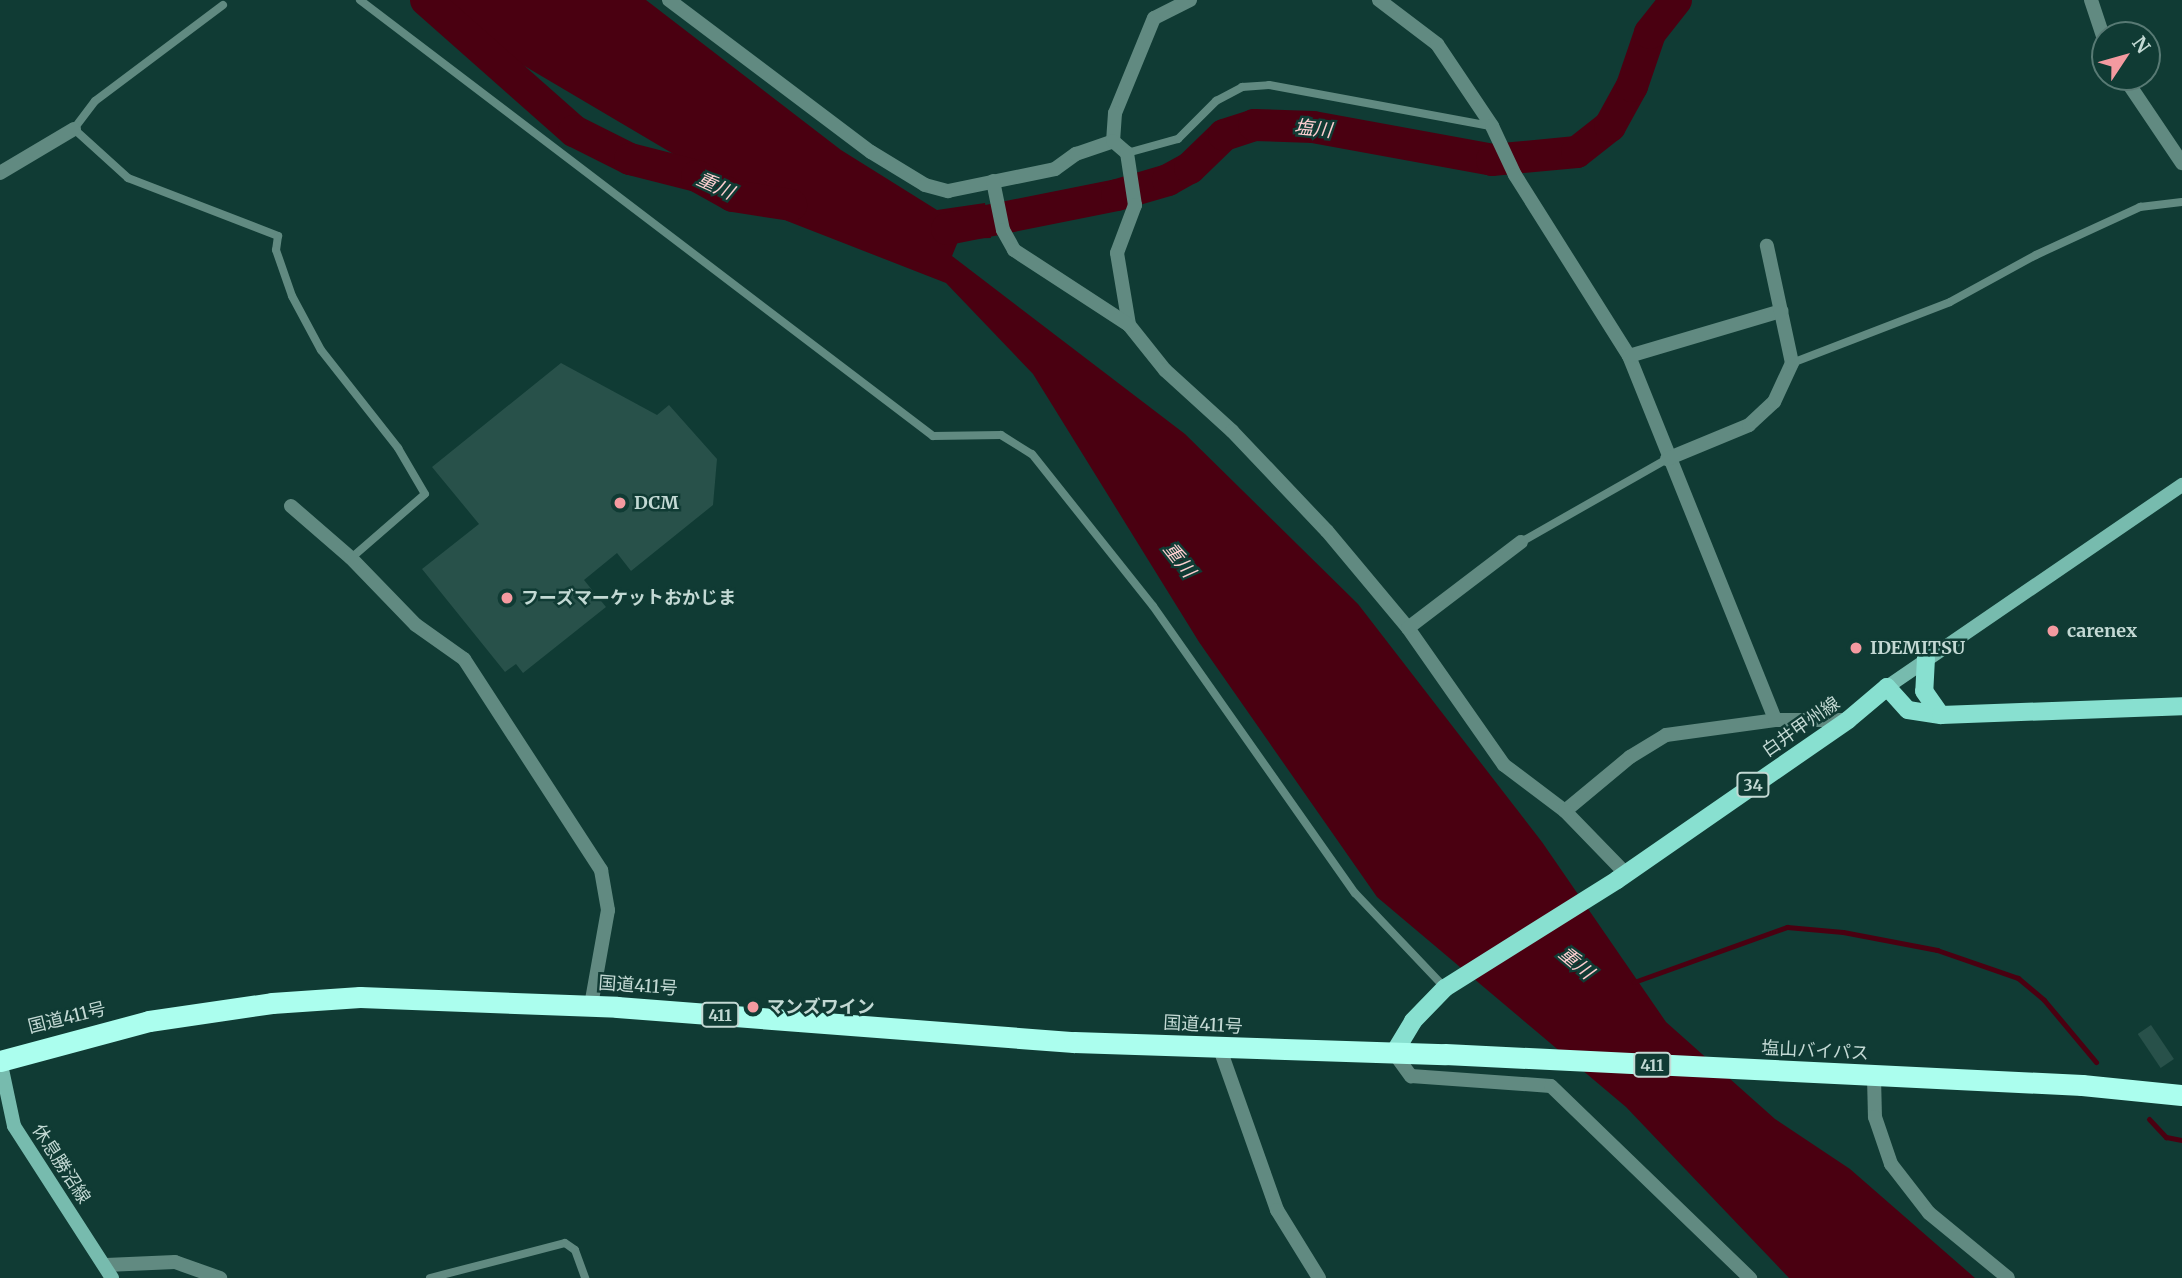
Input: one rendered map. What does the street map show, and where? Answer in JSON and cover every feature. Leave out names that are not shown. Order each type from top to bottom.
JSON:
[{"type":"highway","name":"国道411号","points":[[0,1060],[149,1021],[272,1003],[360,997],[591,1006],[1220,1049],[1446,1054]]},
{"type":"highway","name":"塩山バイパス","points":[[1446,1054],[2082,1085],[2182,1096]]},
{"type":"main road","points":[[1926,658],[1924,691],[1941,715]]},
{"type":"main road","name":"白井甲州線","points":[[1394,1053],[1413,1021],[1445,988],[1621,877],[1848,720],[1887,687]]},
{"type":"main road","points":[[1887,687],[1908,709],[1941,715],[2182,706]]},
{"type":"street","points":[[669,0],[871,152],[925,185],[948,191],[1055,169],[1076,154],[1113,141]]},
{"type":"street","points":[[1113,141],[1115,113],[1148,27],[1165,9],[1190,0]]},
{"type":"street","points":[[1379,0],[1437,44],[1492,126],[1515,175],[1629,356],[1667,459],[1775,720]]},
{"type":"street","points":[[2091,0],[2098,21]]},
{"type":"street","points":[[2133,91],[2182,163]]},
{"type":"street","points":[[0,173],[74,129]]},
{"type":"street","points":[[1113,141],[1127,153],[1135,205],[1117,253],[1129,325]]},
{"type":"street","points":[[993,181],[1003,230],[1014,250],[1129,325],[1165,370],[1232,431],[1327,531],[1408,628],[1504,765],[1565,811],[1621,877]]},
{"type":"street","points":[[1667,459],[1749,425],[1774,402],[1792,363],[1767,246]]},
{"type":"street","points":[[1629,356],[1781,311]]},
{"type":"street","points":[[1887,687],[2182,485]]},
{"type":"street","points":[[291,506],[351,558],[416,625],[464,659],[601,870],[608,910],[591,1006]]},
{"type":"street","points":[[1408,628],[1521,542]]},
{"type":"street","points":[[1565,811],[1630,757],[1666,735],[1775,720],[1848,720]]},
{"type":"street","points":[[1220,1049],[1277,1210],[1320,1278]]},
{"type":"street","points":[[1394,1053],[1411,1076],[1551,1086],[1750,1278]]},
{"type":"street","name":"休息勝沼線","points":[[0,1060],[14,1126],[109,1272]]},
{"type":"street","points":[[1866,1076],[1875,1117],[1891,1164],[1929,1213],[2008,1278]]},
{"type":"street","points":[[109,1272],[175,1262],[220,1278]]},
{"type":"lane","points":[[360,0],[933,436],[1001,435],[1032,454],[1153,606],[1348,883],[1445,988]]},
{"type":"lane","points":[[223,5],[95,101],[74,129],[128,177],[278,236],[275,250],[292,296],[320,350],[398,448],[425,494],[351,558]]},
{"type":"lane","points":[[1127,153],[1178,139],[1216,102],[1242,87],[1256,86],[1492,126]]},
{"type":"lane","points":[[1792,363],[1950,302],[2036,255],[2140,207],[2182,202]]},
{"type":"lane","points":[[1521,542],[1667,459]]},
{"type":"lane","points":[[430,1278],[565,1243],[575,1250],[585,1278]]},
{"type":"water","points":[[413,0],[646,0],[841,150],[937,210],[985,203],[991,238],[959,239],[952,256],[1185,434],[1358,604],[1542,842],[1666,1022],[1775,1119],[1850,1169],[1975,1278],[1789,1278],[1626,1107],[1377,897],[1199,642],[1033,374],[946,283],[787,221]]},
{"type":"building","points":[[561,363],[657,415],[669,405],[717,459],[713,505],[631,571],[617,553],[584,580],[606,607],[523,673],[516,664],[505,672],[422,569],[479,524],[432,467]]},
{"type":"building","points":[[2151,1025],[2174,1059],[2161,1068],[2138,1034]]},
{"type":"waterway","name":"重川","points":[[426,0],[574,131],[630,159],[697,176],[733,196],[791,205]]},
{"type":"waterway","name":"塩川","points":[[947,229],[1117,195],[1168,180],[1190,168],[1224,135],[1254,125],[1313,127],[1492,160],[1577,152],[1610,126],[1632,86],[1650,33],[1676,0]]},
{"type":"waterway","points":[[1634,982],[1787,927],[1843,932],[1937,950],[2018,978],[2044,1000],[2096,1062]]},
{"type":"waterway","points":[[2149,1119],[2166,1137],[2182,1140]]},
{"type":"place","name":"DCM","points":[[620,503]]},
{"type":"place","name":"フーズマーケットおかじま","points":[[507,598]]},
{"type":"place","name":"carenex","points":[[2053,631]]},
{"type":"place","name":"IDEMITSU","points":[[1856,648]]},
{"type":"place","name":"マンズワイン","points":[[753,1007]]}]
